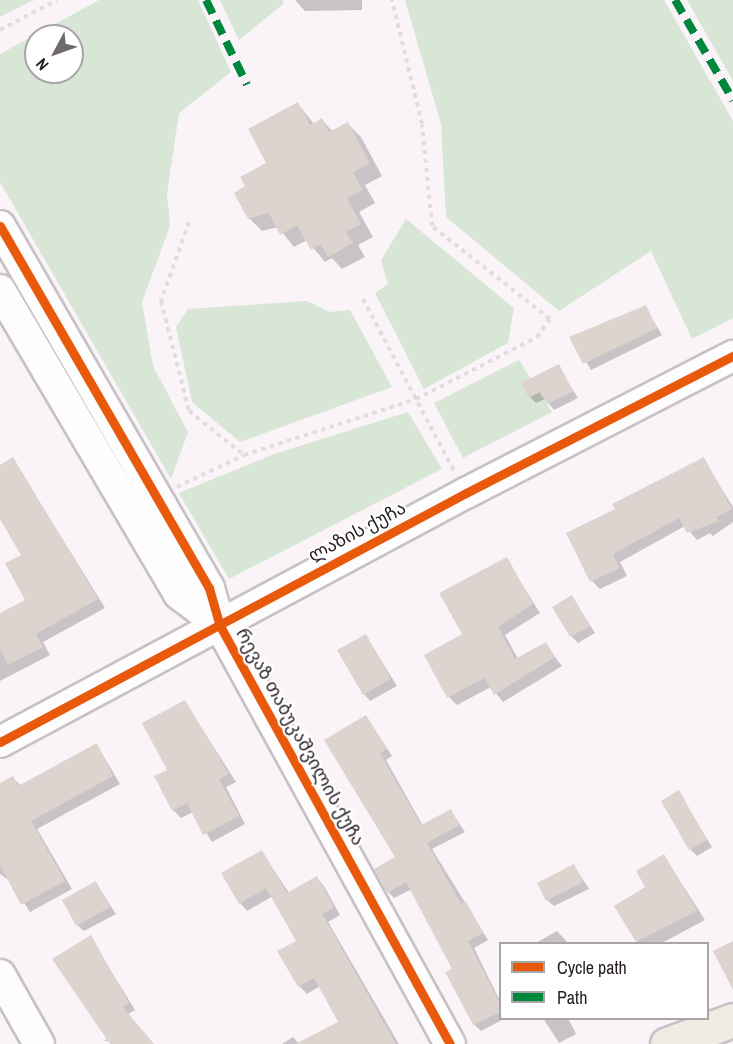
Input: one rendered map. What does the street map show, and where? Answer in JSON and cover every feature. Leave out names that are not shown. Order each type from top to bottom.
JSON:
[{"type":"main road","points":[[667,1044],[733,1020]]},
{"type":"street","name":"რევაზ თაბუკაშვილის ქუჩა","points":[[0,226],[209,588],[219,624],[450,1044]]},
{"type":"street","name":"რევაზ თაბუკაშვილის ქუჩა","points":[[0,290],[179,594],[219,624]]},
{"type":"street","name":"ლაზის ქუჩა","points":[[0,742],[466,493],[733,356]]},
{"type":"street","points":[[0,975],[39,1044]]},
{"type":"path","points":[[0,30],[57,0]]},
{"type":"path","points":[[157,498],[244,455],[416,399],[537,337],[550,319],[432,226],[422,124],[392,0]]},
{"type":"path","points":[[189,222],[161,301],[189,411],[244,455]]},
{"type":"path","points":[[363,299],[466,493]]},
{"type":"green space","points":[[0,0],[33,0],[0,17]]},
{"type":"green space","points":[[99,0],[198,0],[231,72],[179,113],[167,194],[170,226],[142,302],[153,366],[188,432],[171,479],[0,182],[0,54],[24,41],[24,84],[84,84],[84,24],[55,24]]},
{"type":"green space","points":[[220,0],[283,0],[283,4],[239,40]]},
{"type":"green space","points":[[405,0],[664,0],[733,121],[733,318],[692,339],[651,251],[559,311],[446,217],[441,124]]},
{"type":"green space","points":[[687,0],[733,0],[733,81]]},
{"type":"green space","points":[[406,219],[514,308],[508,343],[424,389],[375,293],[388,284],[381,260]]},
{"type":"green space","points":[[307,301],[329,312],[350,310],[392,387],[240,442],[192,402],[176,327],[188,309]]},
{"type":"green space","points":[[519,360],[552,412],[463,458],[434,403]]},
{"type":"green space","points":[[408,412],[442,469],[229,579],[179,493],[274,454]]},
{"type":"building","points":[[298,102],[310,125],[322,118],[329,132],[348,122],[370,163],[353,172],[363,190],[347,198],[361,224],[346,232],[353,243],[328,257],[321,244],[311,250],[297,225],[280,235],[269,213],[248,219],[234,193],[245,186],[240,177],[266,163],[248,129]]},
{"type":"building","points":[[646,305],[657,328],[583,364],[569,337]]},
{"type":"building","points":[[559,364],[573,391],[547,404],[540,392],[529,398],[521,383]]},
{"type":"building","points":[[13,457],[98,599],[36,634],[43,647],[8,665],[0,649],[0,613],[25,600],[5,563],[21,555],[0,519],[0,465]]},
{"type":"building","points":[[704,457],[732,509],[716,517],[719,521],[687,533],[679,518],[613,554],[620,568],[590,582],[566,533],[615,509],[612,504]]},
{"type":"building","points":[[507,557],[533,604],[498,627],[515,659],[546,642],[555,657],[494,695],[484,678],[447,698],[424,655],[462,634],[439,593]]},
{"type":"building","points":[[572,595],[590,626],[570,637],[552,607]]},
{"type":"building","points":[[366,634],[391,679],[363,695],[337,650]]},
{"type":"building","points":[[185,700],[229,774],[219,779],[239,816],[203,835],[187,803],[172,811],[154,776],[167,770],[142,723]]},
{"type":"building","points":[[366,715],[387,749],[380,753],[421,825],[451,809],[459,825],[427,843],[461,904],[466,901],[483,933],[468,941],[499,1001],[499,1013],[473,1025],[445,972],[452,969],[406,882],[387,893],[374,869],[395,857],[324,740]]},
{"type":"building","points":[[97,743],[113,776],[31,821],[65,881],[21,905],[0,865],[0,783],[13,776],[18,786]]},
{"type":"building","points":[[679,790],[707,840],[689,850],[661,801]]},
{"type":"building","points":[[262,850],[287,893],[317,876],[334,907],[322,914],[396,1044],[295,1044],[338,1022],[314,978],[298,987],[277,951],[296,941],[266,888],[239,904],[221,873]]},
{"type":"building","points":[[664,854],[697,911],[636,942],[614,906],[645,887],[636,871]]},
{"type":"building","points":[[574,864],[583,882],[546,901],[537,883]]},
{"type":"building","points":[[96,881],[110,907],[76,926],[62,900]]},
{"type":"building","points":[[91,935],[129,1003],[123,1007],[154,1044],[110,1044],[52,959]]},
{"type":"building","points":[[733,941],[733,990],[713,951]]},
{"type":"marked path","points":[[206,0],[247,85]]},
{"type":"marked path","points":[[675,0],[733,100]]},
{"type":"cycle path","points":[[0,226],[209,588],[219,624],[450,1044]]},
{"type":"cycle path","points":[[0,742],[466,493],[733,356]]}]
